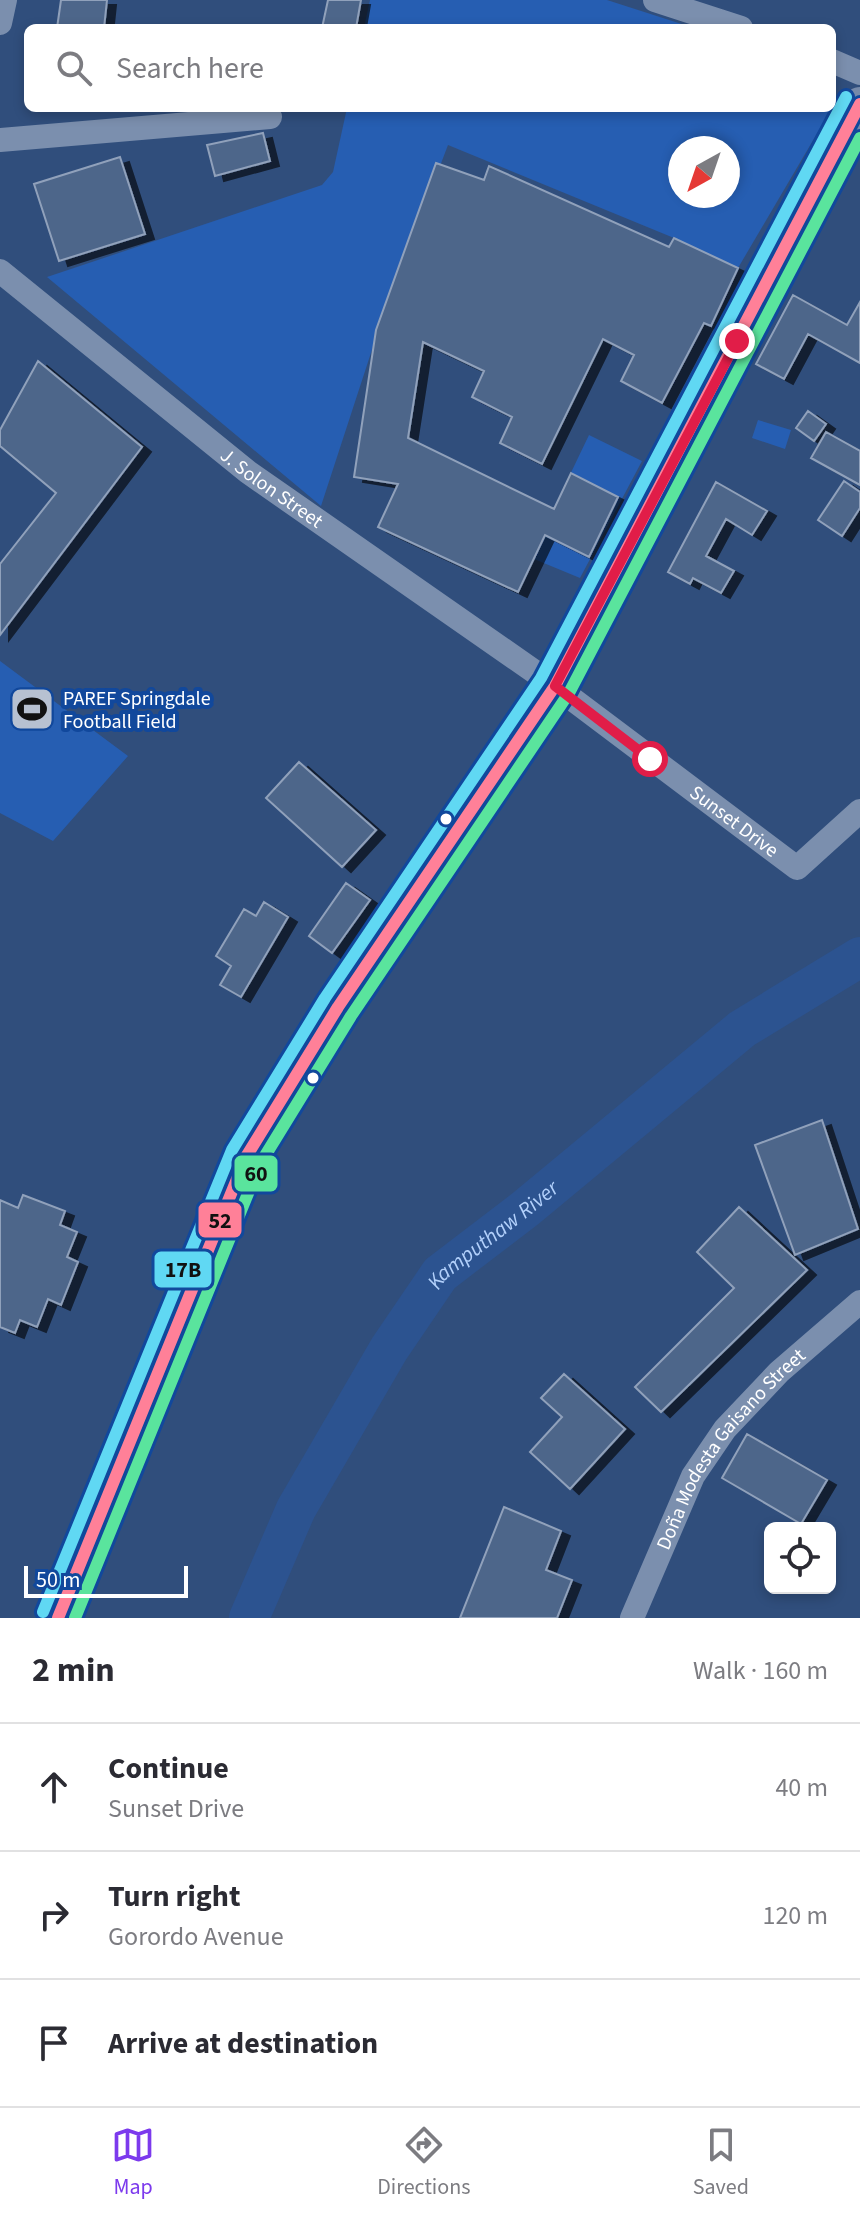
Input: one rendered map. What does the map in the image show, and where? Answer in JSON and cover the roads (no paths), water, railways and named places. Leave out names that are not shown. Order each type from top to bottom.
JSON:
[{"type":"main road","points":[[58,1618],[246,1157],[338,1007],[555,686],[860,104]]},
{"type":"street","points":[[0,23],[5,0]]},
{"type":"street","points":[[655,0],[729,24]]},
{"type":"street","points":[[836,63],[860,73]]},
{"type":"street","points":[[0,140],[270,117]]},
{"type":"street","name":"J. Solon Street","points":[[0,271],[248,472],[555,686]]},
{"type":"street","name":"Sunset Drive","points":[[555,686],[797,868],[860,811]]},
{"type":"street","name":"Doña Modesta Gaisano Street","points":[[632,1618],[693,1476],[725,1429],[779,1372],[860,1302]]},
{"type":"waterway","name":"Kamputhaw River","points":[[249,1618],[296,1509],[389,1349],[440,1274],[525,1209],[742,1029],[860,957]]},
{"type":"place","name":"PAREF Springdale Football Field","points":[[32,709]]}]
